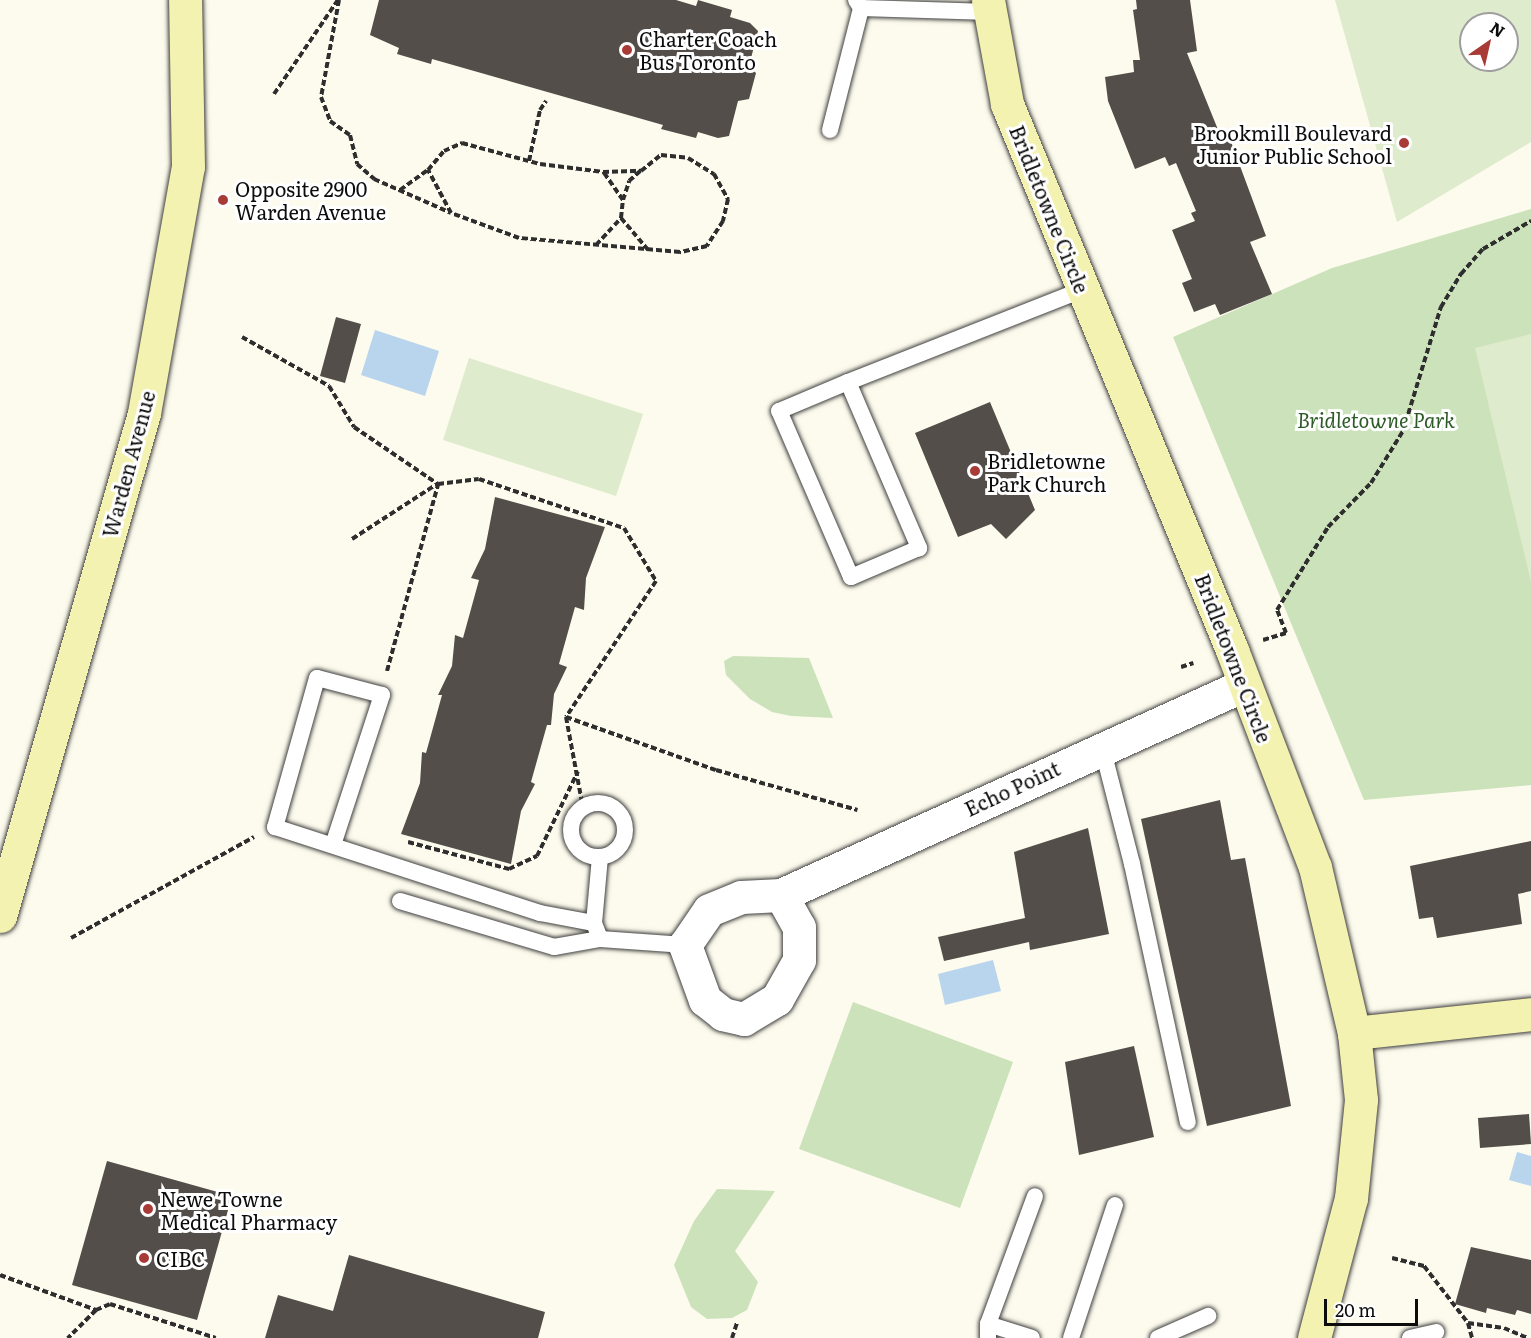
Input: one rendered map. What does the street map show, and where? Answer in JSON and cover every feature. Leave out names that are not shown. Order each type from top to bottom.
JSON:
[{"type":"street","name":"Warden Avenue","points":[[0,916],[144,413],[188,167],[185,0]]},
{"type":"street","name":"Bridletowne Circle","points":[[989,6],[1007,104],[1244,685],[1314,867],[1354,1034],[1361,1100],[1351,1198],[1314,1338]]},
{"type":"street","name":"Echo Point","points":[[685,945],[709,910],[741,897],[782,895],[1102,747],[1244,685]]},
{"type":"street","points":[[685,945],[705,1000],[723,1014],[744,1019],[777,999],[799,960],[799,927],[782,895]]},
{"type":"street","points":[[1354,1034],[1531,1014]]},
{"type":"lane","points":[[830,130],[859,4],[989,6]]},
{"type":"lane","points":[[848,382],[919,548],[851,577],[779,411],[848,382],[1084,289]]},
{"type":"lane","points":[[333,845],[382,695],[317,678],[275,827],[597,931],[685,945]]},
{"type":"lane","points":[[1102,747],[1132,864],[1188,1122]]},
{"type":"lane","points":[[600,803],[616,810],[624,825],[616,850],[600,857],[583,853],[572,839],[572,821],[583,808],[600,803]]},
{"type":"lane","points":[[597,931],[600,857]]},
{"type":"lane","points":[[400,901],[554,947],[597,931]]},
{"type":"lane","points":[[1032,1338],[988,1331],[1035,1196]]},
{"type":"lane","points":[[1071,1338],[1115,1205]]},
{"type":"lane","points":[[1158,1338],[1208,1316]]},
{"type":"lane","points":[[1410,1338],[1436,1332]]},
{"type":"path","points":[[274,94],[339,0]]},
{"type":"path","points":[[339,0],[321,97],[330,121],[350,135],[357,164],[374,179],[451,213],[519,238],[649,251],[680,252],[707,246],[723,221],[728,199],[714,174],[688,158],[661,155],[629,181],[623,200],[621,218],[596,245]]},
{"type":"path","points":[[529,161],[540,110],[546,101]]},
{"type":"path","points":[[400,190],[428,170],[444,151],[462,143],[529,161],[603,172],[641,171]]},
{"type":"path","points":[[428,170],[451,213]]},
{"type":"path","points":[[603,172],[623,200]]},
{"type":"path","points":[[621,218],[649,251]]},
{"type":"path","points":[[1263,640],[1286,633],[1277,610],[1328,527],[1371,483],[1403,432],[1441,308],[1461,274],[1483,249],[1531,221]]},
{"type":"path","points":[[242,337],[329,386],[354,427],[438,484]]},
{"type":"path","points":[[352,539],[438,484],[479,479],[624,528],[656,581],[566,717],[578,771],[583,808]]},
{"type":"path","points":[[382,695],[438,484]]},
{"type":"path","points":[[1181,668],[1193,663]]},
{"type":"path","points":[[566,717],[716,770],[857,810]]},
{"type":"path","points":[[398,839],[509,869],[537,856],[578,771]]},
{"type":"path","points":[[71,938],[275,827]]},
{"type":"path","points":[[1392,1258],[1424,1266],[1468,1323],[1472,1338]]},
{"type":"path","points":[[0,1275],[96,1310]]},
{"type":"path","points":[[68,1338],[96,1310],[110,1304],[216,1338]]},
{"type":"path","points":[[732,1338],[737,1323]]},
{"type":"path","points":[[1468,1323],[1504,1328],[1528,1338]]},
{"type":"green space","points":[[1335,0],[1531,0],[1531,142],[1397,222]]},
{"type":"green space","name":"Bridletowne Park","points":[[1531,209],[1531,785],[1364,800],[1173,337],[1332,268]]},
{"type":"green space","points":[[1531,334],[1531,582],[1475,348]]},
{"type":"green space","points":[[469,358],[643,414],[616,496],[443,440]]},
{"type":"green space","points":[[733,656],[809,658],[833,718],[791,716],[772,712],[750,699],[726,675],[724,661]]},
{"type":"green space","points":[[853,1002],[1013,1062],[960,1208],[799,1149]]},
{"type":"green space","points":[[717,1189],[775,1191],[735,1251],[758,1282],[747,1310],[732,1318],[707,1319],[691,1307],[674,1265],[694,1221]]},
{"type":"water","points":[[375,330],[439,351],[425,396],[361,375]]},
{"type":"water","points":[[993,960],[1001,991],[945,1005],[938,974]]},
{"type":"water","points":[[1517,1152],[1531,1156],[1531,1186],[1509,1180]]},
{"type":"building","points":[[379,0],[676,0],[696,6],[698,0],[732,10],[730,17],[750,23],[758,31],[749,66],[756,73],[749,99],[738,101],[729,136],[718,138],[698,132],[696,138],[661,129],[663,125],[432,59],[431,64],[397,54],[399,48],[370,35]]},
{"type":"building","points":[[1136,0],[1190,0],[1197,51],[1187,53],[1223,142],[1230,139],[1266,236],[1250,242],[1272,294],[1220,315],[1215,304],[1194,312],[1182,283],[1192,279],[1172,230],[1195,221],[1191,213],[1196,211],[1176,163],[1169,166],[1165,157],[1135,169],[1108,101],[1105,77],[1134,72],[1133,60],[1140,60],[1133,10],[1137,9]]},
{"type":"building","points":[[336,317],[361,324],[345,383],[320,376]]},
{"type":"building","name":"Bridletowne Park Church","points":[[990,402],[1035,510],[1006,539],[991,524],[958,537],[915,433]]},
{"type":"building","points":[[495,497],[605,527],[586,578],[584,610],[575,607],[559,664],[567,667],[554,694],[551,725],[547,725],[531,782],[535,784],[521,811],[511,864],[401,834],[420,783],[422,752],[426,753],[442,695],[438,695],[452,666],[455,635],[463,638],[479,580],[471,578],[485,549]]},
{"type":"building","points":[[1220,800],[1231,860],[1245,858],[1291,1106],[1207,1126],[1141,819]]},
{"type":"building","points":[[1088,828],[1109,934],[1030,950],[1029,942],[944,961],[938,937],[1025,918],[1014,852]]},
{"type":"building","points":[[1531,841],[1531,891],[1518,894],[1522,924],[1437,938],[1433,917],[1419,919],[1410,866]]},
{"type":"building","points":[[1134,1046],[1154,1137],[1079,1155],[1065,1062]]},
{"type":"building","points":[[1529,1114],[1531,1144],[1480,1148],[1478,1118]]},
{"type":"building","points":[[107,1161],[232,1196],[197,1320],[72,1285]]},
{"type":"building","points":[[1471,1247],[1531,1260],[1531,1314],[1517,1310],[1515,1315],[1487,1308],[1486,1313],[1455,1304]]},
{"type":"building","points":[[349,1255],[545,1312],[538,1338],[265,1338],[278,1295],[333,1311]]},
{"type":"place","name":"Charter Coach Bus Toronto","points":[[627,50]]},
{"type":"place","name":"Brookmill Boulevard Junior Public School","points":[[1404,143]]},
{"type":"place","name":"Opposite 2900 Warden Avenue","points":[[223,200]]},
{"type":"place","name":"Bridletowne Park Church","points":[[975,471]]},
{"type":"place","name":"Newe Towne Medical Pharmacy","points":[[148,1209]]},
{"type":"place","name":"CIBC","points":[[144,1258]]}]
